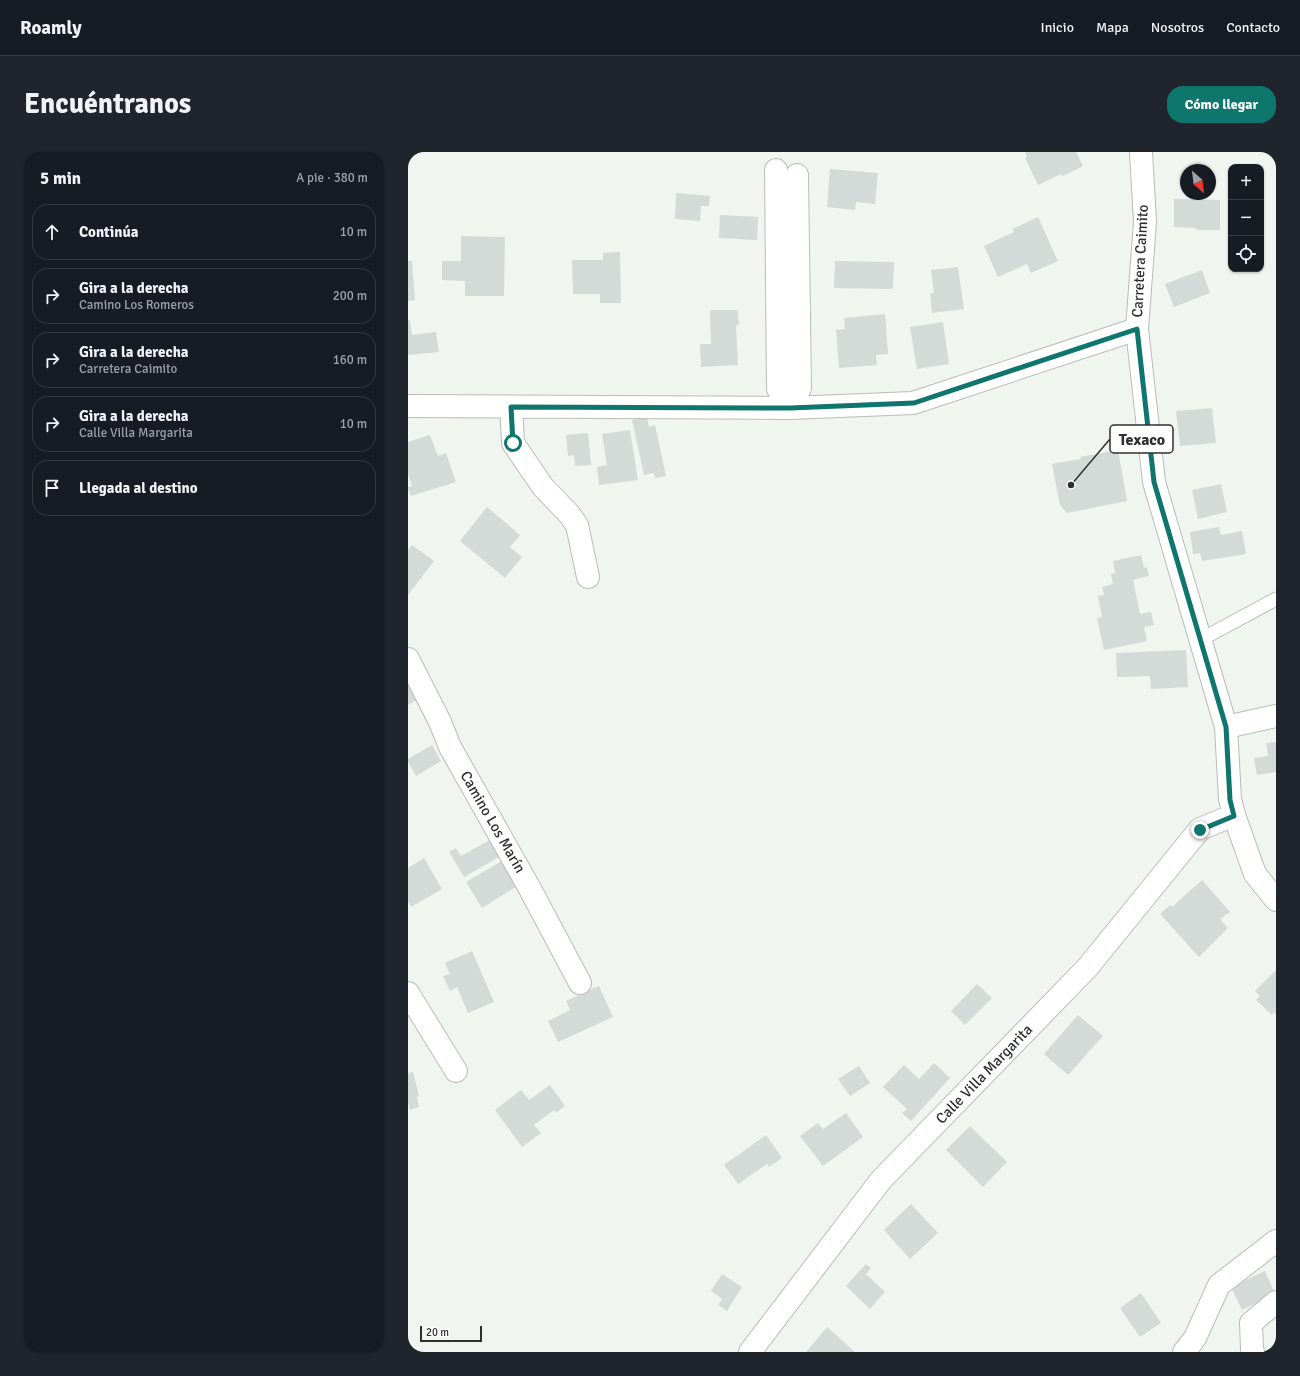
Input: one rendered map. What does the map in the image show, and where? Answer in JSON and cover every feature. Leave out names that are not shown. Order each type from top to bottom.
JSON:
[{"type":"street","name":"Carretera Caimito","points":[[1141,152],[1145,222],[1137,329],[1154,482],[1226,727],[1230,800],[1234,816],[1255,874],[1276,900]]},
{"type":"street","points":[[776,170],[778,389],[790,408]]},
{"type":"street","points":[[790,408],[800,388],[797,175]]},
{"type":"street","points":[[408,406],[790,408],[914,403],[1137,329]]},
{"type":"street","points":[[511,407],[513,443],[544,487],[569,514],[576,525],[588,577]]},
{"type":"street","name":"Camino Los Marín","points":[[408,659],[440,722],[450,747],[530,889],[580,983]]},
{"type":"street","points":[[1226,727],[1276,716]]},
{"type":"street","name":"Calle Villa Margarita","points":[[750,1352],[881,1180],[1087,968],[1200,830],[1234,816]]},
{"type":"street","points":[[408,993],[456,1071]]},
{"type":"street","points":[[1184,1352],[1195,1338],[1219,1285],[1276,1241]]},
{"type":"street","points":[[1253,1352],[1251,1323],[1276,1302]]},
{"type":"lane","points":[[1200,640],[1276,600]]},
{"type":"building","points":[[1025,152],[1076,152],[1083,166],[1063,176],[1061,174],[1038,185],[1025,158],[1027,157]]},
{"type":"building","points":[[830,169],[878,173],[875,204],[856,202],[855,210],[827,207]]},
{"type":"building","points":[[676,193],[710,196],[709,206],[701,206],[700,221],[675,219]]},
{"type":"building","points":[[1174,199],[1220,200],[1220,230],[1196,230],[1196,228],[1174,227]]},
{"type":"building","points":[[720,215],[758,217],[757,240],[719,238]]},
{"type":"building","points":[[1038,217],[1058,261],[1031,273],[1027,264],[998,277],[984,246],[1014,232],[1012,229]]},
{"type":"building","points":[[461,236],[505,237],[504,296],[465,296],[465,281],[442,280],[442,261],[461,261]]},
{"type":"building","points":[[620,252],[621,303],[600,303],[600,294],[573,294],[572,260],[603,260],[603,253]]},
{"type":"building","points":[[408,261],[412,261],[415,300],[408,301]]},
{"type":"building","points":[[835,261],[894,262],[893,289],[834,288]]},
{"type":"building","points":[[958,267],[964,309],[932,313],[930,293],[934,293],[931,270]]},
{"type":"building","points":[[1202,270],[1210,293],[1174,307],[1165,284]]},
{"type":"building","points":[[710,310],[738,310],[739,325],[736,325],[738,366],[701,367],[700,344],[711,344]]},
{"type":"building","points":[[885,314],[888,354],[876,355],[877,365],[839,368],[836,330],[845,329],[844,318]]},
{"type":"building","points":[[408,320],[410,320],[412,335],[436,332],[439,352],[408,355]]},
{"type":"building","points":[[943,322],[949,364],[917,369],[910,327]]},
{"type":"building","points":[[1212,408],[1216,443],[1180,446],[1176,411]]},
{"type":"building","points":[[647,417],[649,427],[655,425],[666,476],[655,478],[654,473],[644,475],[632,420]]},
{"type":"building","points":[[630,430],[638,480],[599,485],[597,467],[607,465],[602,434]]},
{"type":"building","points":[[588,433],[591,465],[575,466],[574,455],[568,456],[566,435]]},
{"type":"building","points":[[430,435],[438,456],[446,453],[456,482],[411,496],[408,489],[408,487],[412,486],[408,474],[408,442]]},
{"type":"building","points":[[1118,450],[1127,501],[1067,513],[1060,505],[1052,464]]},
{"type":"building","points":[[1221,484],[1227,512],[1198,519],[1192,490]]},
{"type":"building","points":[[487,507],[520,535],[510,547],[522,557],[505,578],[460,541]]},
{"type":"building","points":[[1219,527],[1221,535],[1242,531],[1246,554],[1202,561],[1200,553],[1193,554],[1190,532]]},
{"type":"building","points":[[412,545],[434,561],[408,595],[408,550]]},
{"type":"building","points":[[1141,555],[1144,568],[1147,567],[1149,576],[1133,580],[1140,614],[1151,612],[1154,625],[1144,627],[1147,641],[1104,650],[1097,618],[1102,617],[1098,596],[1104,595],[1102,587],[1113,584],[1111,574],[1115,573],[1113,561]]},
{"type":"building","points":[[1186,650],[1188,687],[1151,689],[1150,676],[1117,677],[1116,653]]},
{"type":"building","points":[[408,677],[420,698],[408,705]]},
{"type":"building","points":[[1276,742],[1276,772],[1257,775],[1254,758],[1268,756],[1266,743]]},
{"type":"building","points":[[432,745],[441,761],[416,776],[408,762],[408,759]]},
{"type":"building","points":[[490,840],[499,857],[464,877],[449,852],[456,848],[461,856]]},
{"type":"building","points":[[424,858],[442,889],[411,907],[408,901],[408,868]]},
{"type":"building","points":[[502,861],[517,886],[482,908],[466,882]]},
{"type":"building","points":[[1202,880],[1230,912],[1220,919],[1228,928],[1199,957],[1160,914],[1170,905],[1172,907]]},
{"type":"building","points":[[472,951],[494,1002],[468,1013],[457,987],[450,991],[443,976],[450,974],[445,963]]},
{"type":"building","points":[[1276,970],[1276,1015],[1274,1012],[1272,1015],[1256,1000],[1260,996],[1255,991]]},
{"type":"building","points":[[977,984],[992,998],[965,1025],[951,1011]]},
{"type":"building","points":[[599,986],[613,1017],[558,1042],[548,1021],[570,1010],[566,1001]]},
{"type":"building","points":[[1078,1015],[1103,1036],[1068,1075],[1044,1054]]},
{"type":"building","points":[[934,1063],[950,1078],[911,1121],[902,1113],[907,1109],[883,1087],[904,1065],[919,1079]]},
{"type":"building","points":[[859,1066],[870,1083],[850,1096],[838,1079]]},
{"type":"building","points":[[413,1072],[419,1096],[417,1097],[419,1107],[410,1110],[408,1102],[408,1073]]},
{"type":"building","points":[[550,1085],[565,1106],[556,1113],[554,1110],[534,1125],[541,1133],[522,1147],[495,1110],[521,1090],[529,1100]]},
{"type":"building","points":[[846,1113],[863,1137],[823,1166],[800,1136],[818,1123],[823,1129]]},
{"type":"building","points":[[970,1126],[1007,1162],[983,1187],[946,1150]]},
{"type":"building","points":[[766,1135],[782,1158],[769,1167],[767,1164],[738,1184],[724,1165]]},
{"type":"building","points":[[911,1204],[938,1233],[910,1259],[884,1230]]},
{"type":"building","points":[[866,1264],[871,1268],[866,1274],[885,1292],[870,1309],[846,1286]]},
{"type":"building","points":[[1265,1271],[1275,1294],[1242,1310],[1231,1287]]},
{"type":"building","points":[[722,1274],[742,1287],[727,1311],[718,1305],[722,1299],[711,1291]]},
{"type":"building","points":[[1141,1293],[1161,1323],[1140,1337],[1120,1308]]},
{"type":"building","points":[[827,1327],[855,1352],[806,1352]]},
{"type":"place","name":"Texaco","points":[[1071,485]]},
{"type":"route","points":[[513,443],[511,407],[790,408],[914,403],[1137,329],[1154,482],[1226,727],[1230,800],[1234,816],[1200,830]]}]
